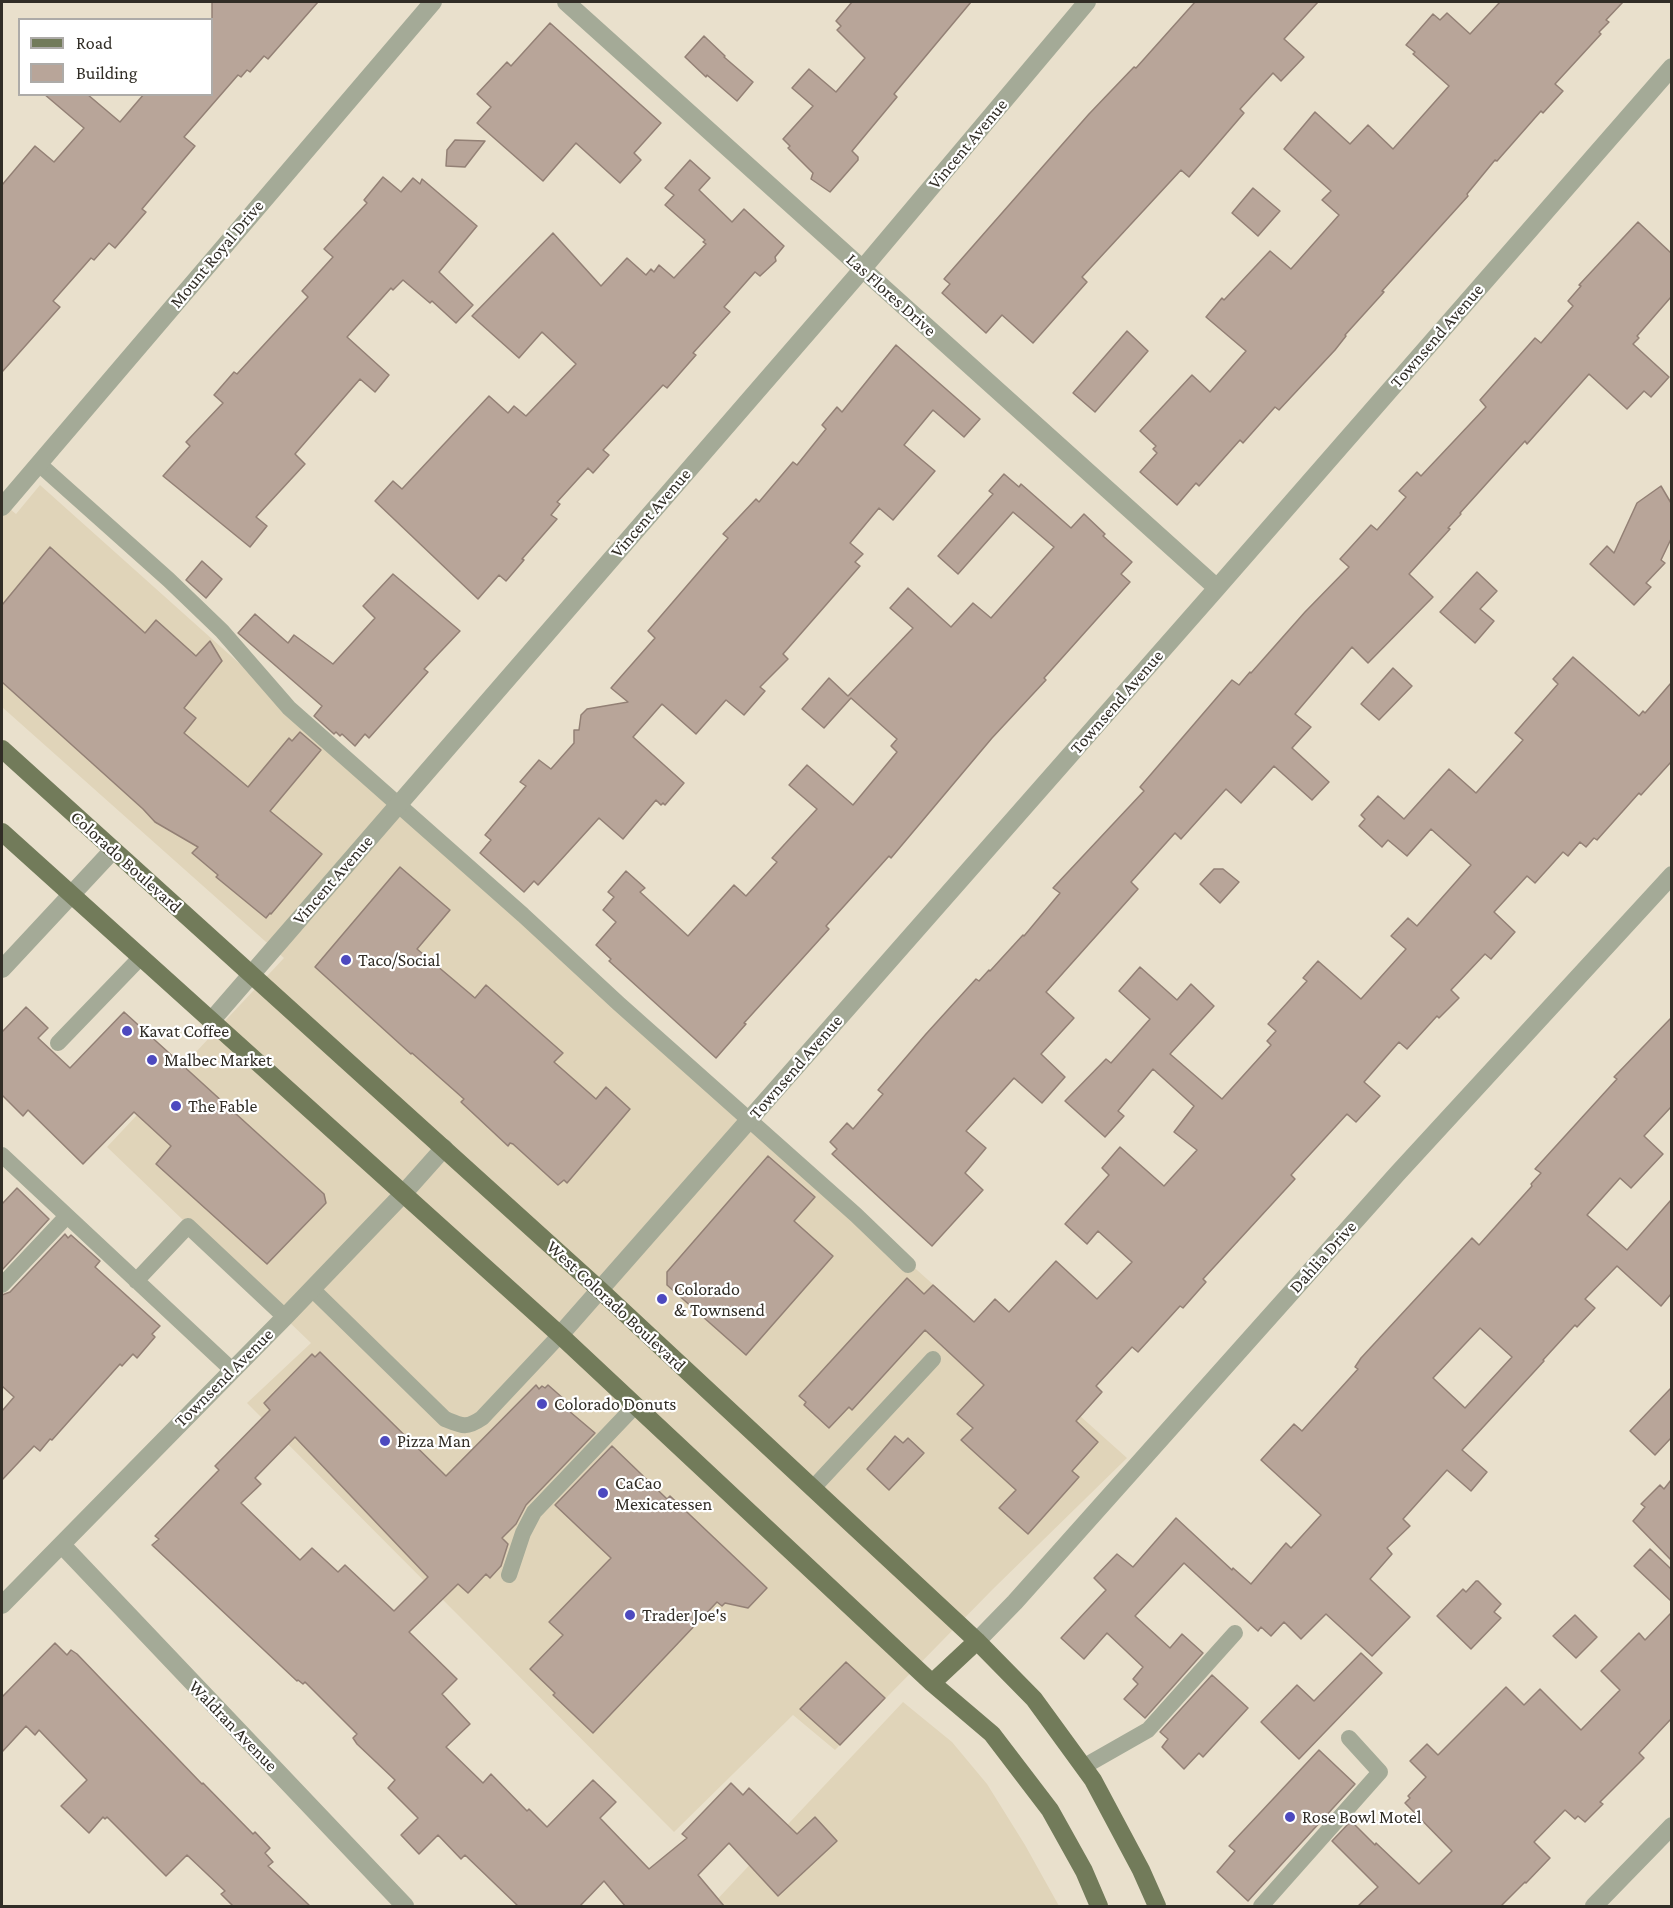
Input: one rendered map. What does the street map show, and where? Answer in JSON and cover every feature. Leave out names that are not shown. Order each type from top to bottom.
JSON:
[{"type":"main road","name":"Colorado Boulevard","points":[[2,749],[251,975]]},
{"type":"main road","points":[[2,832],[560,1335],[932,1683],[992,1734],[1050,1810],[1084,1871],[1099,1906]]},
{"type":"main road","name":"West Colorado Boulevard","points":[[251,975],[600,1290],[977,1641]]},
{"type":"main road","points":[[932,1683],[977,1641],[1034,1699],[1093,1780],[1136,1860],[1157,1906]]},
{"type":"street","name":"Mount Royal Drive","points":[[2,507],[433,2]]},
{"type":"street","name":"Las Flores Drive","points":[[566,2],[1217,588]]},
{"type":"street","name":"Vincent Avenue","points":[[211,1021],[863,269],[1087,2]]},
{"type":"street","name":"Townsend Avenue","points":[[560,1335],[1217,588],[1671,67]]},
{"type":"street","points":[[2,969],[113,850]]},
{"type":"street","name":"Dahlia Drive","points":[[977,1641],[1015,1602],[1397,1174],[1671,875]]},
{"type":"street","name":"Townsend Avenue","points":[[2,1605],[285,1317],[444,1148]]},
{"type":"street","name":"Waldran Avenue","points":[[62,1545],[405,1906]]},
{"type":"street","points":[[1594,1906],[1671,1826]]},
{"type":"lane","points":[[39,464],[169,580],[222,631],[289,708],[856,1215],[908,1265]]},
{"type":"lane","points":[[58,1042],[140,958]]},
{"type":"lane","points":[[2,1155],[231,1370]]},
{"type":"lane","points":[[2,1285],[67,1216]]},
{"type":"lane","points":[[136,1281],[188,1226],[285,1317]]},
{"type":"lane","points":[[312,1289],[445,1419],[462,1426],[473,1424],[482,1418],[560,1335]]},
{"type":"lane","points":[[813,1488],[933,1359]]},
{"type":"lane","points":[[509,1575],[523,1533],[534,1512],[635,1406]]},
{"type":"lane","points":[[1083,1767],[1148,1730],[1235,1633]]},
{"type":"lane","points":[[1261,1906],[1380,1772],[1349,1738]]},
{"type":"shaded area","points":[[40,485],[1127,1458],[993,1589],[835,1750],[793,1715],[674,1832],[247,1403],[311,1343],[107,1147],[284,958],[2,707],[2,502],[16,514]]},
{"type":"shaded area","points":[[903,1702],[952,1742],[987,1784],[1059,1906],[711,1906]]},
{"type":"building","points":[[212,2],[318,2],[268,59],[264,56],[250,72],[247,70],[241,77],[238,75],[184,137],[195,146],[142,209],[146,212],[115,248],[109,243],[94,260],[91,258],[53,301],[60,307],[2,372],[2,185],[35,146],[54,162],[84,128],[46,96],[89,96],[120,122],[142,96],[213,96]]},
{"type":"building","points":[[852,2],[971,2],[894,94],[897,97],[852,151],[858,160],[830,192],[811,179],[813,173],[788,148],[790,146],[783,139],[813,106],[792,88],[809,69],[836,92],[865,58],[837,30],[841,26],[836,21]]},
{"type":"building","points":[[1195,2],[1318,2],[1284,39],[1304,57],[1281,81],[1273,73],[1240,109],[1244,113],[1189,177],[1181,170],[1082,277],[1087,282],[1033,343],[1002,315],[986,333],[942,293],[950,284],[944,279],[1089,114],[1134,67],[1136,68]]},
{"type":"building","points":[[1500,2],[1623,2],[1606,20],[1609,22],[1599,32],[1601,34],[1555,84],[1563,91],[1543,113],[1541,111],[1497,161],[1495,160],[1467,194],[1468,196],[1382,291],[1384,292],[1345,335],[1335,350],[1279,410],[1275,407],[1243,443],[1240,440],[1199,486],[1196,483],[1177,505],[1140,472],[1157,453],[1153,449],[1156,446],[1140,431],[1192,375],[1210,392],[1246,351],[1206,317],[1222,298],[1224,300],[1270,251],[1291,269],[1339,215],[1322,200],[1331,191],[1284,149],[1315,112],[1350,144],[1368,125],[1393,149],[1449,86],[1406,45],[1433,14],[1440,20],[1447,13],[1470,34]]},
{"type":"building","points":[[550,23],[661,123],[634,153],[641,160],[620,183],[576,143],[543,181],[477,123],[491,107],[477,94],[507,62],[511,66]]},
{"type":"building","points":[[704,36],[753,82],[737,101],[685,57]]},
{"type":"building","points":[[455,140],[485,141],[465,167],[446,166],[447,150]]},
{"type":"building","points":[[690,160],[710,178],[699,190],[732,222],[744,209],[784,246],[775,257],[776,261],[760,276],[755,272],[724,307],[730,312],[693,353],[696,355],[667,388],[663,385],[603,450],[609,455],[593,473],[588,468],[557,502],[560,504],[551,515],[557,519],[506,581],[499,575],[478,599],[375,501],[393,481],[402,489],[489,396],[508,413],[514,406],[526,416],[576,364],[542,332],[519,358],[472,316],[553,233],[601,286],[627,258],[646,275],[651,269],[654,272],[659,265],[674,278],[706,244],[703,242],[705,240],[665,205],[674,195],[665,188]]},
{"type":"building","points":[[383,177],[401,192],[413,178],[420,184],[422,179],[477,226],[439,272],[473,305],[456,323],[432,301],[430,303],[403,280],[393,290],[391,288],[347,337],[389,375],[375,392],[360,379],[295,454],[305,464],[256,517],[267,526],[250,547],[163,476],[190,446],[186,442],[223,403],[214,395],[234,372],[237,374],[308,297],[302,291],[333,257],[324,249],[367,203],[364,200]]},
{"type":"building","points":[[1253,188],[1280,211],[1258,236],[1232,213]]},
{"type":"building","points":[[1638,222],[1671,253],[1671,297],[1637,336],[1639,338],[1633,344],[1669,377],[1651,397],[1644,391],[1627,409],[1589,374],[1527,444],[1525,441],[1460,513],[1448,528],[1450,529],[1409,574],[1433,597],[1368,663],[1352,647],[1295,714],[1311,727],[1292,748],[1329,782],[1312,800],[1274,766],[1241,803],[1226,789],[1181,839],[1175,833],[1131,882],[1138,889],[1046,992],[1074,1018],[1041,1054],[1065,1077],[1042,1103],[1014,1078],[966,1131],[986,1148],[965,1173],[983,1190],[932,1246],[832,1154],[837,1149],[830,1142],[847,1123],[853,1129],[883,1094],[878,1090],[926,1034],[976,979],[979,981],[1024,936],[1060,893],[1053,888],[1144,791],[1140,787],[1232,680],[1239,685],[1349,567],[1340,559],[1371,525],[1377,530],[1406,497],[1399,491],[1417,472],[1421,476],[1486,407],[1480,400],[1535,338],[1541,343],[1573,306],[1568,301],[1581,286],[1579,285]]},
{"type":"building","points":[[1127,331],[1148,351],[1095,412],[1073,393]]},
{"type":"building","points":[[896,345],[980,419],[964,437],[933,410],[904,445],[935,471],[893,520],[879,508],[850,543],[863,554],[855,562],[860,566],[783,654],[788,659],[760,687],[765,691],[744,715],[726,700],[696,734],[662,704],[633,737],[684,783],[665,805],[663,803],[661,805],[656,800],[623,839],[599,818],[538,885],[534,881],[524,892],[480,853],[491,840],[485,835],[526,786],[520,782],[539,760],[551,769],[574,743],[574,730],[579,730],[581,715],[587,709],[628,702],[611,688],[655,638],[648,631],[728,538],[723,534],[756,499],[759,502],[793,462],[797,465],[826,429],[822,425],[837,407],[842,412]]},
{"type":"building","points":[[1004,474],[1019,487],[1021,484],[1071,528],[1084,514],[1105,534],[1103,536],[1132,562],[1121,574],[1130,582],[1044,678],[1046,680],[992,738],[891,858],[889,856],[826,926],[829,929],[744,1023],[746,1024],[716,1058],[609,961],[611,959],[596,945],[616,922],[603,910],[614,897],[608,892],[626,871],[645,888],[640,892],[688,936],[734,885],[746,896],[777,862],[772,858],[817,809],[789,785],[807,765],[853,805],[897,752],[891,746],[897,739],[851,698],[824,728],[802,709],[829,678],[848,696],[913,628],[890,608],[908,588],[951,627],[973,603],[991,618],[1054,547],[1013,512],[958,574],[938,556],[993,494],[989,491]]},
{"type":"building","points":[[1661,486],[1671,503],[1671,539],[1661,560],[1665,563],[1646,583],[1651,587],[1634,605],[1590,564],[1607,546],[1614,553],[1637,503]]},
{"type":"building","points":[[50,547],[145,633],[156,620],[196,656],[210,641],[222,661],[184,708],[196,718],[184,733],[248,787],[289,738],[292,741],[300,732],[321,750],[270,811],[322,854],[266,918],[216,877],[218,875],[192,853],[198,847],[155,822],[2,682],[2,605]]},
{"type":"building","points":[[202,561],[222,579],[206,598],[186,580]]},
{"type":"building","points":[[1477,572],[1497,591],[1480,609],[1494,621],[1475,643],[1440,612]]},
{"type":"building","points":[[393,574],[460,631],[424,669],[428,672],[369,738],[365,734],[355,746],[342,734],[340,736],[336,732],[334,734],[314,716],[322,706],[238,633],[255,614],[288,643],[294,635],[333,664],[375,618],[363,606]]},
{"type":"building","points":[[1573,657],[1639,716],[1643,711],[1645,713],[1671,683],[1671,762],[1641,795],[1639,793],[1597,840],[1594,838],[1586,847],[1580,842],[1568,856],[1563,852],[1535,883],[1527,876],[1494,912],[1515,932],[1491,959],[1485,954],[1451,990],[1459,998],[1439,1018],[1437,1016],[1407,1049],[1399,1042],[1364,1082],[1380,1096],[1356,1122],[1347,1114],[1291,1175],[1295,1179],[1203,1279],[1206,1282],[1183,1308],[1180,1306],[1138,1352],[1132,1347],[1096,1386],[1102,1392],[1076,1421],[1098,1442],[1072,1471],[1079,1477],[1028,1534],[999,1508],[1016,1490],[961,1440],[973,1428],[957,1414],[984,1385],[925,1330],[852,1410],[849,1407],[829,1428],[804,1405],[806,1402],[799,1396],[907,1278],[924,1294],[933,1285],[974,1322],[995,1299],[1009,1312],[1056,1261],[1097,1299],[1132,1262],[1098,1231],[1087,1244],[1065,1224],[1109,1175],[1102,1168],[1120,1147],[1164,1186],[1197,1150],[1174,1132],[1194,1106],[1153,1069],[1118,1111],[1124,1116],[1105,1137],[1065,1101],[1106,1059],[1111,1063],[1150,1019],[1119,991],[1140,967],[1177,1000],[1191,984],[1214,1006],[1170,1054],[1222,1099],[1271,1045],[1267,1041],[1276,1031],[1268,1024],[1307,981],[1303,978],[1318,961],[1361,999],[1406,949],[1391,936],[1408,918],[1417,926],[1471,865],[1431,829],[1407,856],[1388,840],[1382,847],[1359,826],[1365,819],[1361,815],[1378,796],[1404,819],[1449,769],[1476,793],[1523,740],[1515,733],[1558,684],[1553,679]]},
{"type":"building","points":[[1393,668],[1412,686],[1379,720],[1361,704]]},
{"type":"building","points":[[400,867],[450,910],[417,949],[475,998],[486,985],[563,1053],[554,1062],[596,1099],[606,1087],[630,1109],[567,1183],[564,1180],[558,1185],[513,1144],[510,1143],[508,1146],[461,1102],[464,1099],[315,967]]},
{"type":"building","points":[[1214,869],[1223,869],[1239,882],[1220,903],[1200,884]]},
{"type":"building","points":[[26,1007],[48,1028],[38,1038],[70,1068],[124,1012],[324,1194],[326,1203],[267,1264],[156,1164],[171,1146],[134,1112],[83,1164],[28,1110],[23,1116],[2,1095],[2,1032]]},
{"type":"building","points":[[1671,1018],[1671,1107],[1644,1136],[1663,1154],[1631,1188],[1620,1178],[1587,1215],[1627,1250],[1671,1200],[1671,1294],[1661,1306],[1617,1266],[1585,1299],[1595,1308],[1577,1327],[1575,1325],[1462,1450],[1487,1472],[1471,1491],[1447,1470],[1403,1519],[1410,1526],[1387,1548],[1392,1554],[1370,1579],[1410,1617],[1372,1656],[1326,1614],[1301,1639],[1284,1622],[1271,1636],[1261,1627],[1258,1631],[1184,1563],[1135,1616],[1170,1648],[1182,1634],[1203,1653],[1145,1718],[1124,1699],[1138,1684],[1133,1679],[1143,1667],[1107,1633],[1084,1659],[1061,1638],[1106,1590],[1094,1578],[1117,1554],[1133,1567],[1176,1518],[1232,1570],[1233,1568],[1251,1584],[1286,1543],[1291,1548],[1321,1515],[1261,1460],[1294,1424],[1302,1431],[1358,1369],[1355,1367],[1361,1358],[1472,1238],[1479,1245],[1532,1186],[1531,1184],[1541,1173],[1535,1169],[1617,1079],[1614,1077]],"holes":[[[1480,1328],[1512,1357],[1465,1408],[1433,1378]]]},
{"type":"building","points":[[768,1156],[815,1197],[794,1221],[833,1256],[746,1355],[667,1285],[667,1272]]},
{"type":"building","points":[[17,1188],[49,1219],[2,1270],[2,1204]]},
{"type":"building","points":[[65,1234],[68,1238],[71,1235],[100,1261],[95,1267],[160,1326],[152,1334],[155,1337],[137,1358],[133,1354],[122,1366],[120,1364],[52,1440],[50,1439],[40,1451],[34,1446],[2,1480],[2,1411],[14,1397],[2,1386],[2,1295],[10,1292]]},
{"type":"building","points":[[320,1352],[446,1476],[536,1385],[539,1389],[548,1385],[573,1407],[569,1411],[595,1433],[526,1505],[516,1524],[502,1538],[508,1544],[501,1566],[490,1578],[486,1574],[468,1593],[458,1584],[409,1632],[457,1679],[442,1694],[470,1724],[446,1747],[483,1783],[491,1774],[527,1811],[529,1809],[547,1827],[593,1780],[616,1802],[600,1818],[649,1869],[687,1838],[682,1834],[731,1783],[743,1795],[749,1788],[797,1834],[815,1817],[837,1841],[778,1896],[729,1843],[698,1875],[724,1906],[625,1906],[604,1881],[580,1906],[518,1906],[465,1855],[461,1859],[438,1835],[419,1854],[401,1835],[418,1818],[388,1788],[395,1780],[357,1744],[353,1738],[357,1734],[305,1682],[303,1684],[297,1681],[152,1545],[159,1539],[155,1536],[219,1470],[215,1466],[270,1410],[264,1403],[312,1354],[315,1357]],"holes":[[[295,1437],[428,1577],[394,1611],[345,1565],[338,1572],[312,1548],[300,1560],[241,1503],[261,1484],[255,1478]]]},
{"type":"building","points":[[1671,1388],[1671,1438],[1655,1455],[1630,1431]]},
{"type":"building","points":[[895,1436],[903,1443],[908,1438],[924,1453],[889,1490],[867,1469]]},
{"type":"building","name":"Trader Joe's","points":[[612,1446],[667,1499],[670,1496],[767,1588],[748,1608],[725,1603],[722,1606],[717,1602],[593,1733],[553,1695],[555,1693],[530,1669],[563,1635],[549,1622],[611,1558],[555,1505]]},
{"type":"building","points":[[1671,1480],[1671,1560],[1633,1521],[1645,1507],[1641,1504],[1660,1485],[1664,1489]]},
{"type":"building","points":[[1650,1549],[1671,1569],[1671,1601],[1634,1566]]},
{"type":"building","points":[[1476,1581],[1501,1604],[1494,1612],[1501,1618],[1471,1649],[1437,1616],[1463,1589],[1466,1592]]},
{"type":"building","points":[[1671,1613],[1671,1719],[1639,1753],[1644,1758],[1600,1802],[1603,1804],[1585,1822],[1578,1816],[1575,1819],[1565,1810],[1534,1842],[1550,1858],[1526,1883],[1501,1906],[1358,1906],[1378,1887],[1332,1841],[1351,1821],[1419,1884],[1452,1851],[1405,1803],[1410,1798],[1408,1796],[1426,1777],[1410,1761],[1427,1744],[1438,1755],[1506,1687],[1524,1705],[1540,1689],[1581,1730],[1620,1690],[1601,1671],[1639,1633],[1645,1640]]},
{"type":"building","points":[[1575,1615],[1597,1637],[1576,1658],[1553,1636]]},
{"type":"building","points":[[55,1643],[67,1655],[71,1650],[77,1654],[202,1784],[253,1834],[255,1832],[270,1848],[265,1853],[273,1862],[268,1866],[310,1906],[233,1906],[221,1894],[225,1891],[187,1855],[166,1876],[107,1817],[105,1819],[103,1817],[89,1833],[61,1806],[87,1780],[39,1730],[35,1735],[26,1726],[2,1752],[2,1697]]},
{"type":"building","points":[[1361,1653],[1382,1673],[1299,1759],[1261,1722],[1297,1685],[1314,1701]]},
{"type":"building","points":[[846,1662],[885,1698],[840,1745],[800,1709]]},
{"type":"building","points":[[1212,1675],[1248,1708],[1203,1757],[1199,1753],[1184,1769],[1162,1747],[1168,1739],[1160,1732]]},
{"type":"building","name":"Rose Bowl Motel","points":[[1319,1750],[1355,1784],[1248,1901],[1217,1872],[1235,1851],[1229,1846]]},
{"type":"place","name":"Taco/Social","points":[[346,960]]},
{"type":"place","name":"Kavat Coffee","points":[[127,1031]]},
{"type":"place","name":"Malbec Market","points":[[152,1060]]},
{"type":"place","name":"The Fable","points":[[176,1106]]},
{"type":"place","name":"Colorado & Townsend","points":[[662,1299]]},
{"type":"place","name":"Colorado Donuts","points":[[542,1404]]},
{"type":"place","name":"Pizza Man","points":[[385,1441]]},
{"type":"place","name":"CaCao Mexicatessen","points":[[603,1493]]},
{"type":"place","name":"Trader Joe's","points":[[630,1615]]},
{"type":"place","name":"Rose Bowl Motel","points":[[1290,1817]]}]
